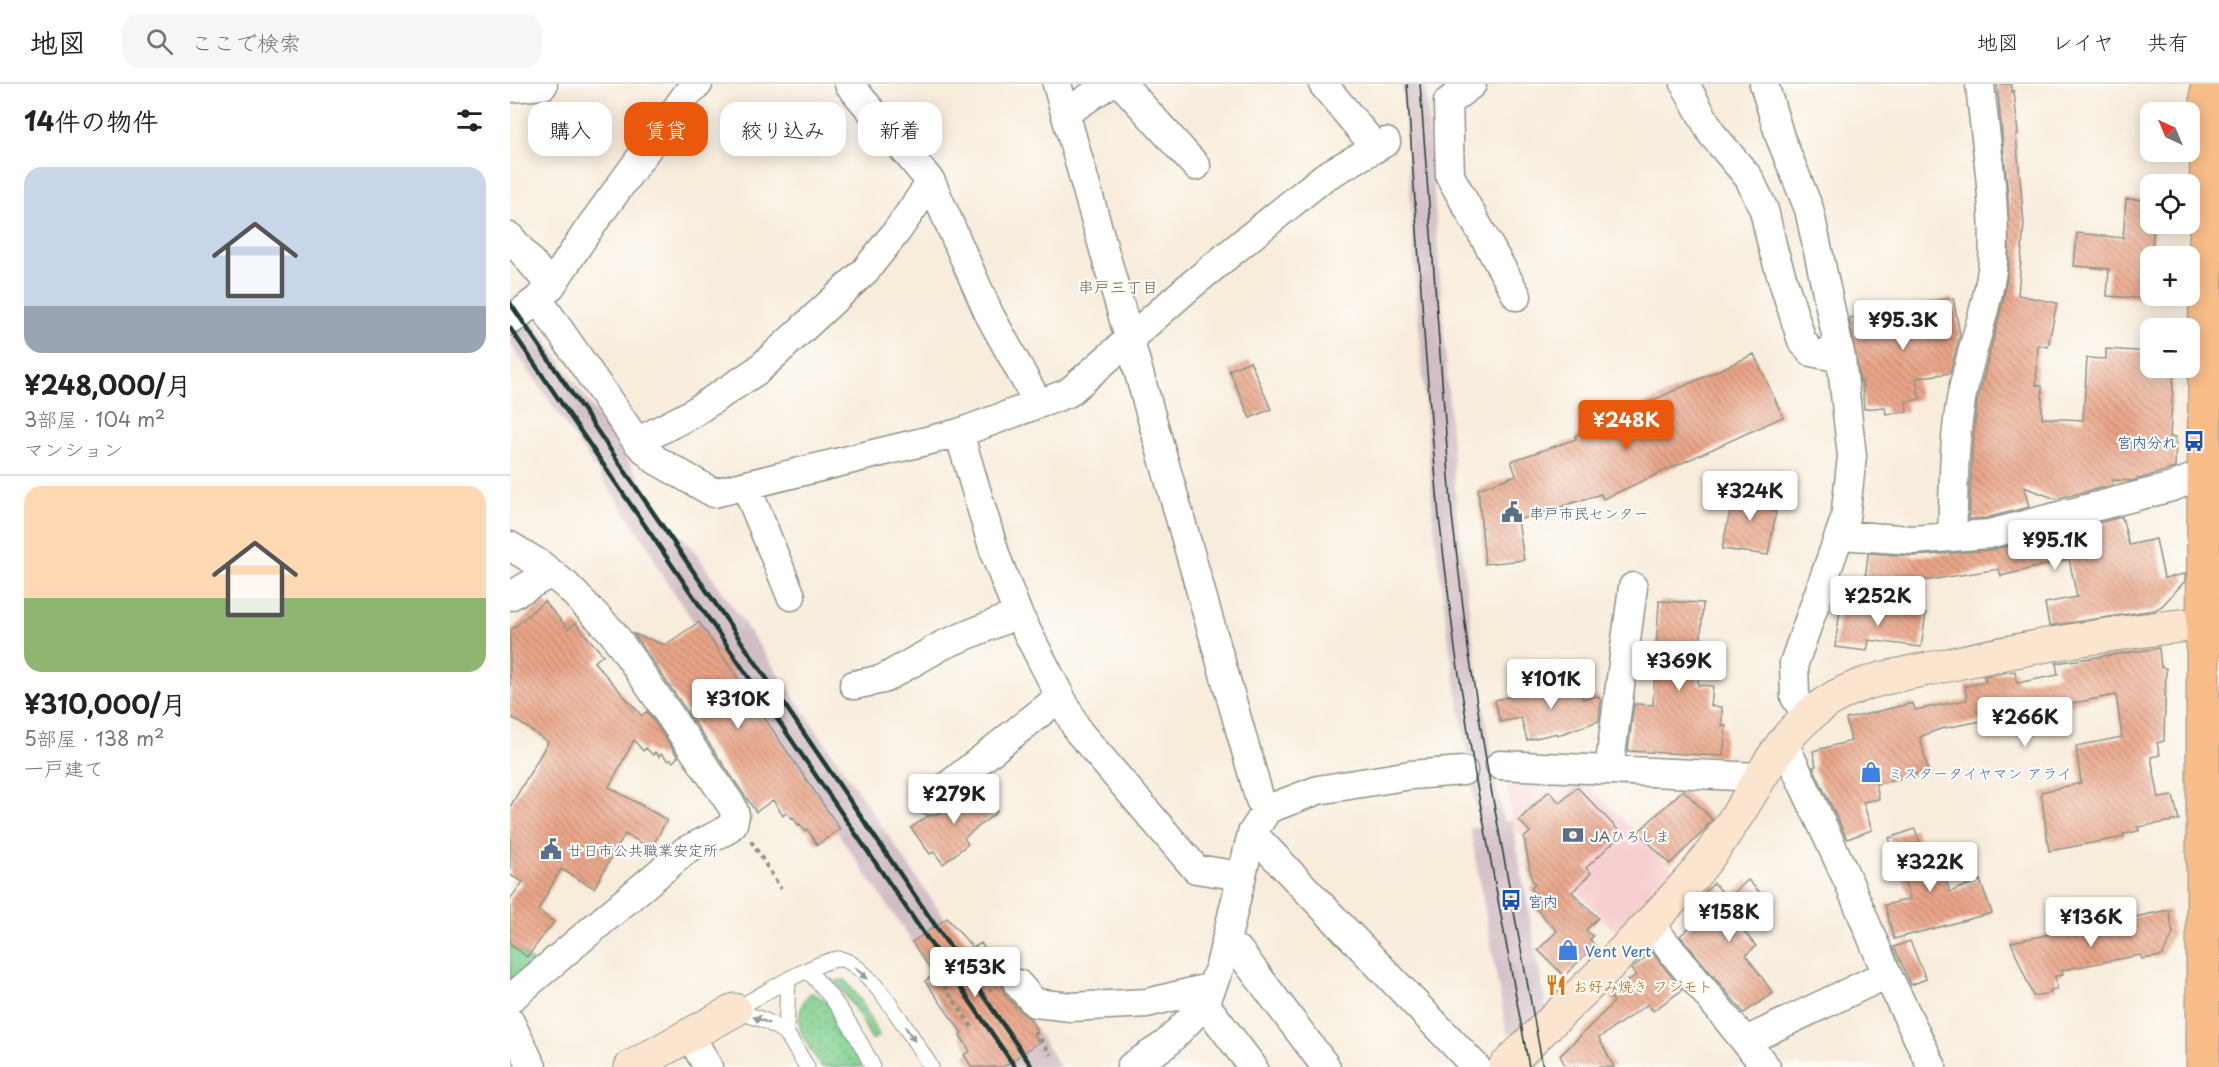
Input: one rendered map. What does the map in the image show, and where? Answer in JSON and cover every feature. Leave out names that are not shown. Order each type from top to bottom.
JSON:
[{"type":"highway","points":[[2207,84],[2212,473],[2203,624],[2209,1064]]},
{"type":"street","points":[[510,321],[545,292],[687,94],[698,84]]},
{"type":"street","points":[[849,84],[931,182],[989,314],[1038,403]]},
{"type":"street","points":[[1057,84],[1131,338],[1201,597],[1260,800],[1268,809]]},
{"type":"street","points":[[1066,113],[1109,84]]},
{"type":"street","points":[[1122,84],[1196,166]]},
{"type":"street","points":[[510,237],[637,442],[656,460],[714,493],[959,433],[1068,393],[1190,286],[1324,177],[1381,145],[1323,84]]},
{"type":"street","points":[[1472,84],[1448,102],[1450,176],[1517,296]]},
{"type":"street","points":[[1685,84],[1712,134],[1749,178],[1764,210],[1773,249],[1802,341],[1811,352],[1841,358]]},
{"type":"street","points":[[1764,84],[1780,137],[1809,209],[1841,358],[1852,456],[1845,519],[1794,663],[1795,697],[1807,716]]},
{"type":"street","points":[[1952,536],[1957,431],[1961,399],[1993,262],[1993,220],[1980,84]]},
{"type":"street","points":[[510,88],[543,85]]},
{"type":"street","points":[[637,442],[691,414],[758,370],[865,271],[897,231],[931,182]]},
{"type":"street","points":[[959,433],[996,557],[1018,614],[1078,731],[1196,869],[1242,876]]},
{"type":"street","points":[[1840,535],[1913,540],[1989,534],[2172,488],[2212,473]]},
{"type":"street","points":[[746,486],[791,596]]},
{"type":"street","points":[[510,546],[551,573],[591,608],[613,633],[732,806],[735,815],[733,824],[725,831],[685,851],[510,999]]},
{"type":"street","points":[[510,596],[551,573]]},
{"type":"street","points":[[1609,770],[1633,587]]},
{"type":"street","points":[[854,685],[883,679],[943,645],[1018,614]]},
{"type":"street","points":[[1505,1067],[1688,883],[1717,845],[1783,741],[1807,716],[1829,700],[1855,687],[1882,679],[1985,657],[2151,628],[2203,624]]},
{"type":"street","points":[[930,800],[1060,697]]},
{"type":"street","points":[[1783,741],[1849,883],[1887,974],[1932,1067]]},
{"type":"street","points":[[1500,765],[1760,777]]},
{"type":"street","points":[[1131,1067],[1166,1044],[1208,996],[1225,946],[1252,833],[1268,809],[1318,790],[1411,775],[1463,771]]},
{"type":"street","points":[[1252,833],[1476,1067]]},
{"type":"street","points":[[1649,923],[1766,1067]]},
{"type":"street","points":[[1225,946],[1239,951],[1326,1067]]},
{"type":"street","points":[[1746,1041],[1887,974]]},
{"type":"street","points":[[1006,990],[1035,1003],[1071,1006],[1147,1003],[1208,996]]},
{"type":"street","points":[[1208,996],[1253,1067]]},
{"type":"street","points":[[632,1067],[735,1010]]},
{"type":"street","points":[[510,1022],[532,1067]]},
{"type":"street","points":[[690,1035],[708,1067]]},
{"type":"lane","points":[[735,1010],[807,970],[838,959],[847,961],[859,969],[888,1000],[931,1067]]},
{"type":"lane","points":[[807,970],[828,991],[848,1019],[871,1067]]},
{"type":"lane","points":[[786,1032],[788,980]]},
{"type":"lane","points":[[735,1010],[766,1021],[786,1032],[807,1067]]},
{"type":"path","points":[[735,815],[781,889]]},
{"type":"path","points":[[975,967],[1006,990]]},
{"type":"path","points":[[945,986],[972,1027]]},
{"type":"path","points":[[1035,1031],[1052,1055]]},
{"type":"shaded area","points":[[1402,84],[1426,84],[1457,515],[1474,647],[1503,821],[1512,820],[1547,1012],[1518,1042],[1516,1032],[1507,1034],[1470,828],[1479,826],[1450,650],[1433,518]]},
{"type":"shaded area","points":[[532,320],[675,530],[692,547],[945,919],[947,918],[972,948],[981,943],[1024,1006],[1025,1012],[1060,1067],[972,1067],[970,1051],[925,981],[933,975],[928,965],[659,571],[650,549],[510,343],[510,336]]},
{"type":"shaded area","points":[[1505,774],[1585,782],[1678,875],[1620,936],[1512,824]]},
{"type":"green space","points":[[510,945],[534,963],[510,982]]},
{"type":"green space","points":[[845,980],[861,1001],[879,1036],[872,1040],[858,1013],[836,981]]},
{"type":"green space","points":[[811,993],[820,997],[836,1012],[863,1063],[861,1067],[822,1067],[806,1043],[800,1028],[801,1008]]},
{"type":"building","points":[[1997,84],[2011,84],[2012,92],[2014,91],[2024,224],[2018,295],[2057,303],[2048,347],[2038,345],[2036,385],[2042,386],[2042,418],[2083,420],[2087,358],[2106,359],[2106,349],[2140,351],[2140,378],[2173,378],[2170,437],[2176,437],[2175,468],[2131,481],[2112,480],[2113,485],[2056,499],[2024,487],[2029,507],[1986,518],[1969,519],[1977,403],[2003,301],[2009,263],[2008,195]]},
{"type":"building","points":[[2126,199],[2140,200],[2140,234],[2153,234],[2152,246],[2140,246],[2140,298],[2107,296],[2109,269],[2074,266],[2077,233],[2123,238]]},
{"type":"building","points":[[1953,298],[1960,334],[1950,373],[1916,378],[1920,399],[1906,402],[1907,412],[1886,414],[1885,407],[1864,409],[1862,381],[1860,382],[1849,318]]},
{"type":"building","points":[[1754,354],[1783,417],[1603,499],[1601,494],[1518,520],[1524,560],[1485,564],[1478,489],[1516,475],[1511,461],[1576,439],[1575,436]]},
{"type":"building","points":[[1250,361],[1271,409],[1250,418],[1229,370]]},
{"type":"building","points":[[1735,487],[1776,494],[1772,511],[1776,512],[1768,555],[1722,549]]},
{"type":"building","points":[[2122,517],[2129,545],[2156,539],[2164,578],[2185,574],[2185,581],[2162,606],[2155,610],[2049,626],[2045,603],[2077,597],[2069,559],[2001,576],[1999,569],[1864,590],[1868,553],[1914,556],[1990,550],[2083,532],[2081,527]]},
{"type":"building","points":[[544,601],[568,629],[575,623],[603,655],[594,662],[642,716],[647,711],[678,757],[673,762],[670,759],[668,761],[661,754],[659,757],[655,752],[653,755],[646,748],[643,751],[634,740],[609,787],[667,820],[651,848],[625,834],[594,888],[561,869],[538,910],[554,922],[527,957],[510,944],[510,899],[523,882],[510,875],[510,807],[548,742],[510,716],[510,631]]},
{"type":"building","points":[[1659,601],[1703,603],[1698,685],[1713,686],[1711,706],[1722,707],[1722,726],[1726,726],[1723,756],[1628,751],[1634,704],[1653,705]]},
{"type":"building","points":[[1841,602],[1926,613],[1921,647],[1869,640],[1867,651],[1835,647]]},
{"type":"building","points":[[699,622],[840,829],[817,845],[807,829],[805,831],[800,824],[798,825],[793,817],[791,818],[787,812],[783,816],[773,800],[756,812],[634,634],[665,645]]},
{"type":"building","points":[[2159,648],[2161,667],[2166,668],[2164,741],[2157,743],[2160,755],[2151,757],[2159,798],[2173,796],[2179,820],[2138,827],[2139,831],[2123,834],[2124,837],[2049,851],[2041,792],[2081,783],[2076,746],[2122,737],[2116,695],[1940,729],[1920,737],[1928,771],[1876,784],[1879,799],[1863,802],[1872,830],[1847,839],[1813,767],[1816,766],[1813,751],[1851,741],[1846,719],[1913,703],[1915,710],[1967,700],[1965,686],[1986,682],[1984,676],[2015,671],[2017,683],[2058,675],[2056,663]]},
{"type":"building","points":[[1577,679],[1583,699],[1598,696],[1601,701],[1599,721],[1558,735],[1557,733],[1527,740],[1521,718],[1500,722],[1495,700]]},
{"type":"building","points":[[975,785],[997,812],[964,838],[968,844],[943,864],[934,852],[930,854],[911,828],[928,816],[940,813]]},
{"type":"building","points":[[1577,787],[1622,834],[1586,868],[1591,873],[1572,892],[1598,918],[1586,930],[1593,936],[1590,940],[1595,945],[1564,976],[1538,950],[1557,931],[1536,909],[1540,905],[1534,898],[1537,895],[1531,889],[1535,884],[1532,881],[1524,838],[1530,832],[1519,820],[1549,791],[1560,803]]},
{"type":"building","points":[[1683,790],[1712,819],[1703,832],[1670,864],[1638,832]]},
{"type":"building","points":[[1915,829],[1926,859],[1937,855],[1950,892],[1980,880],[1992,913],[1894,939],[1885,905],[1910,899],[1889,838]]},
{"type":"building","points":[[1748,880],[1766,899],[1746,917],[1748,919],[1740,927],[1756,946],[1746,955],[1773,993],[1744,1013],[1680,936],[1704,914],[1694,903],[1714,883],[1728,898]]},
{"type":"building","points":[[2169,910],[2173,934],[2162,956],[2142,959],[2140,955],[2062,970],[2063,975],[2055,976],[2057,989],[2050,990],[2051,993],[2033,996],[2011,942]]},
{"type":"building","points":[[947,918],[973,948],[981,943],[1004,977],[1002,987],[1005,995],[1029,1018],[1037,1030],[1033,1033],[1039,1042],[1003,1067],[972,1067],[964,1055],[970,1051],[960,1035],[962,1033],[925,981],[934,975],[912,942]]},
{"type":"building","points":[[1910,941],[1926,979],[1911,985],[1894,947]]},
{"type":"building","points":[[1652,952],[1682,990],[1653,1011],[1648,1004],[1599,1038],[1614,1067],[1566,1067],[1560,1056],[1614,1002],[1609,994],[1636,975],[1631,969]]},
{"type":"tram line","points":[[1407,84],[1439,517],[1455,649],[1476,781],[1529,1067]]},
{"type":"tram line","points":[[1420,84],[1452,516],[1468,648],[1489,778],[1543,1067]]},
{"type":"railway","points":[[510,303],[1032,1067]]},
{"type":"railway","points":[[510,328],[1015,1067]]},
{"type":"place","name":"宮内分れ","points":[[2194,441]]},
{"type":"place","name":"串戸市民センター","points":[[1512,512]]},
{"type":"place","name":"ミスタータイヤマン アライ","points":[[1871,772]]},
{"type":"place","name":"JAひろしま","points":[[1573,835]]},
{"type":"place","name":"廿日市公共職業安定所","points":[[551,849]]},
{"type":"place","name":"宮内","points":[[1511,900]]},
{"type":"place","name":"Vent Vert","points":[[1568,950]]},
{"type":"place","name":"お好み焼き フジモト","points":[[1556,985]]},
{"type":"district","name":"串戸三丁目","points":[[1118,286]]}]
